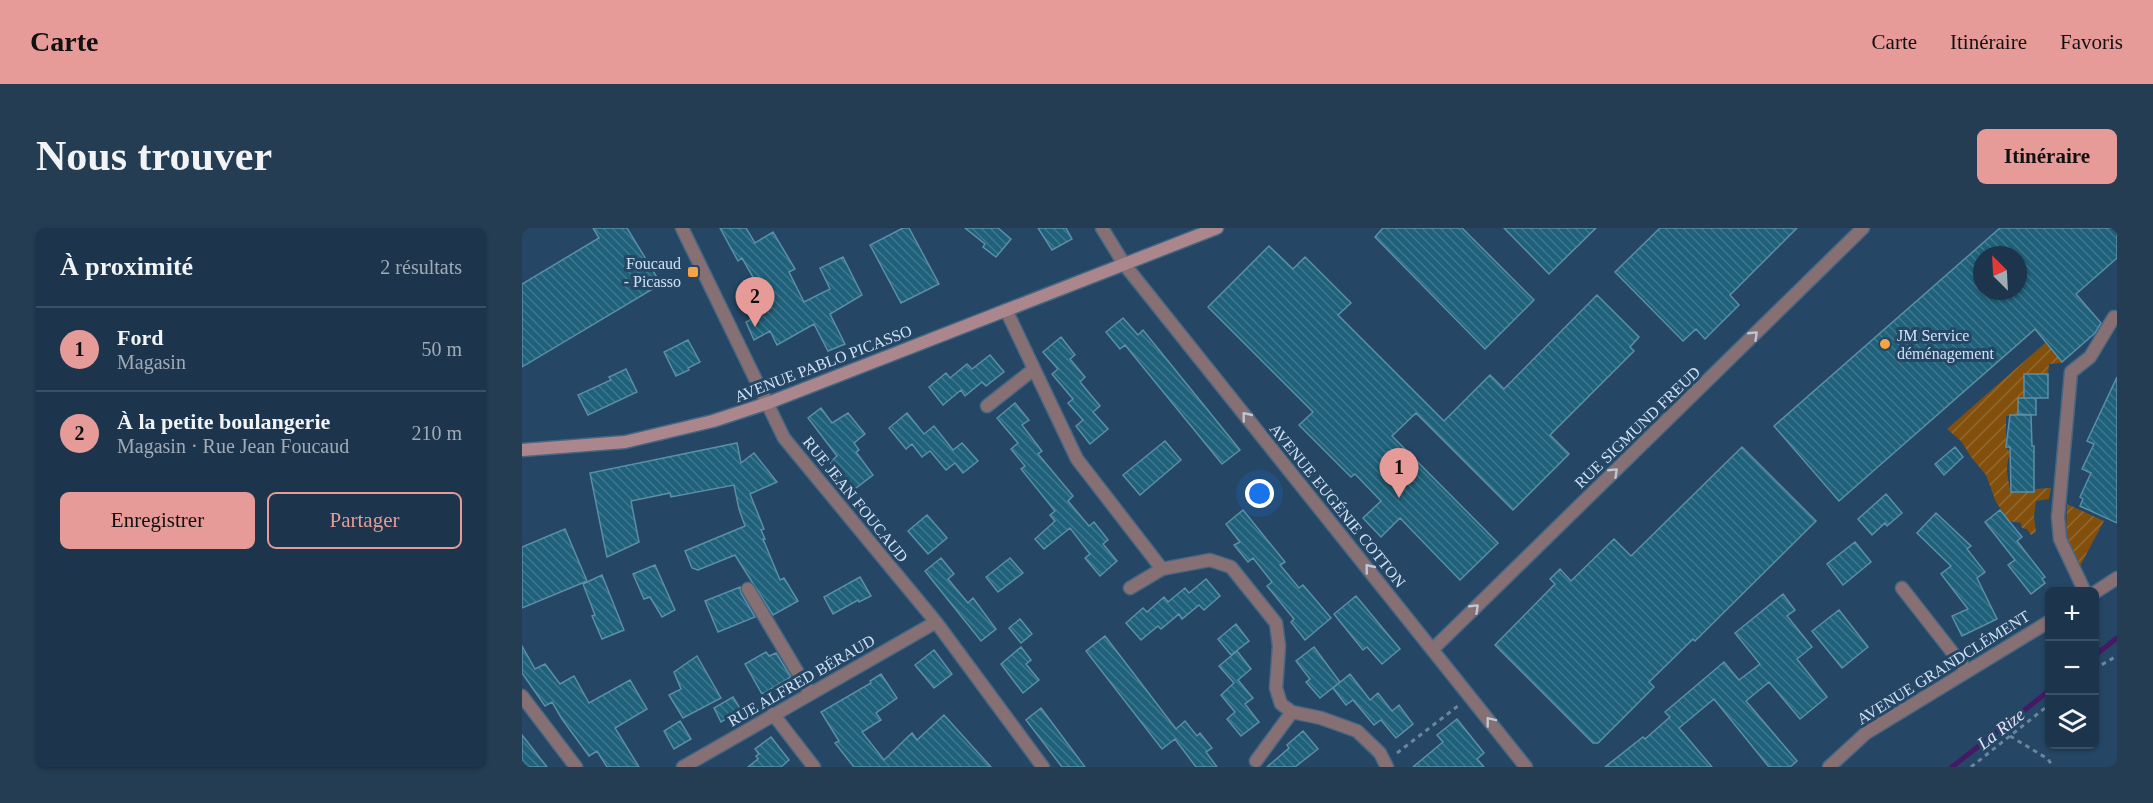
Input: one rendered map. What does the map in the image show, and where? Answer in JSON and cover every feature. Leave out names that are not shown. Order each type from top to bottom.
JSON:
[{"type":"main road","name":"AVENUE PABLO PICASSO","points":[[522,450],[625,442],[713,421],[768,403],[1217,228]]},
{"type":"street","name":"RUE JEAN FOUCAUD","points":[[682,228],[784,438],[936,622],[1042,766]]},
{"type":"street","name":"AVENUE EUGÉNIE COTTON","points":[[1102,228],[1124,264],[1526,767]]},
{"type":"street","name":"RUE SIGMUND FREUD","points":[[1433,649],[1863,228]]},
{"type":"street","points":[[1006,310],[1077,459],[1162,569]]},
{"type":"street","points":[[2083,587],[2060,539],[2058,517],[2072,372],[2091,357],[2114,317]]},
{"type":"street","points":[[987,406],[1034,369]]},
{"type":"street","points":[[1130,588],[1162,569],[1210,560],[1231,567],[1276,623],[1279,646],[1276,688],[1281,704],[1292,712],[1321,718],[1357,731],[1380,753],[1386,764]]},
{"type":"street","points":[[2099,590],[2117,578]]},
{"type":"street","points":[[1902,588],[1967,671]]},
{"type":"street","points":[[748,589],[810,693]]},
{"type":"street","name":"RUE ALFRED BÉRAUD","points":[[683,767],[936,622]]},
{"type":"street","name":"AVENUE GRANDCLÉMENT","points":[[1829,767],[1866,732],[2045,623]]},
{"type":"street","points":[[522,696],[576,767]]},
{"type":"street","points":[[1256,761],[1292,712]]},
{"type":"street","points":[[773,714],[814,767]]},
{"type":"path","points":[[2099,666],[2117,656]]},
{"type":"path","points":[[1386,764],[1470,696]]},
{"type":"path","points":[[1971,767],[2045,707]]},
{"type":"path","points":[[2010,736],[2048,759],[2053,767]]},
{"type":"shaded area","points":[[2086,307],[2062,363],[2049,364],[2048,374],[2024,374],[2024,398],[2019,399],[2018,415],[2006,416],[2006,447],[2010,453],[2007,472],[2011,492],[2034,492],[2034,489],[2051,488],[2049,499],[2036,501],[2034,517],[2036,532],[2031,535],[2027,529],[2022,528],[2021,523],[2009,521],[1996,502],[1986,475],[1961,441],[1947,429]]},
{"type":"shaded area","points":[[2067,504],[2104,521],[2080,566],[2066,538]]},
{"type":"building","points":[[593,228],[627,228],[661,284],[522,367],[522,284],[599,238]]},
{"type":"building","points":[[720,228],[746,228],[755,243],[773,232],[795,269],[789,272],[804,302],[830,289],[820,268],[843,257],[862,295],[830,314],[845,344],[828,351],[814,324],[777,345],[770,331],[754,340],[746,322],[771,308],[742,258],[738,261]]},
{"type":"building","points":[[903,228],[909,228],[939,284],[901,303],[870,245]]},
{"type":"building","points":[[965,228],[998,228],[1011,239],[996,257],[983,247],[985,244]]},
{"type":"building","points":[[1038,228],[1066,228],[1072,239],[1052,250]]},
{"type":"building","points":[[1383,228],[1462,228],[1534,300],[1485,349],[1375,237]]},
{"type":"building","points":[[1504,228],[1596,228],[1549,274]]},
{"type":"building","points":[[1660,228],[1797,228],[1730,295],[1739,305],[1705,339],[1696,329],[1683,341],[1615,272]]},
{"type":"building","points":[[2000,228],[2117,228],[2117,258],[2076,294],[2101,323],[2095,333],[2062,362],[2035,329],[1839,501],[1774,426],[1973,252],[1973,300],[2027,300],[2027,246],[1979,246]]},
{"type":"building","points":[[1269,246],[1293,269],[1305,257],[1351,303],[1338,315],[1444,421],[1490,375],[1504,389],[1597,295],[1639,337],[1630,347],[1634,351],[1550,435],[1569,454],[1513,510],[1416,413],[1392,436],[1498,543],[1460,580],[1400,518],[1381,537],[1363,518],[1381,501],[1355,474],[1351,477],[1299,425],[1313,412],[1208,307]]},
{"type":"building","points":[[1123,318],[1138,335],[1143,330],[1240,450],[1222,464],[1125,345],[1120,349],[1106,332]]},
{"type":"building","points":[[1061,337],[1075,355],[1070,359],[1085,377],[1080,382],[1100,406],[1093,412],[1108,429],[1090,444],[1076,426],[1083,420],[1068,403],[1073,399],[1052,374],[1058,369],[1043,352]]},
{"type":"building","points":[[688,340],[700,362],[676,376],[664,352]]},
{"type":"building","points":[[990,355],[1004,372],[986,386],[982,382],[965,396],[961,390],[943,405],[929,387],[946,373],[950,378],[967,364],[972,369]]},
{"type":"building","points":[[626,369],[637,392],[588,415],[578,395],[611,380],[609,377]]},
{"type":"building","points":[[2024,374],[2048,374],[2048,398],[2024,398]]},
{"type":"building","points":[[2117,377],[2117,523],[2080,506],[2083,499],[2080,497],[2091,473],[2082,469],[2094,444],[2087,441]]},
{"type":"building","points":[[2018,398],[2036,398],[2036,415],[2018,414]]},
{"type":"building","points":[[1015,403],[1029,420],[1022,425],[1042,451],[1038,454],[1073,496],[1068,501],[1089,526],[1094,522],[1108,540],[1103,544],[1117,561],[1100,576],[1085,558],[1090,554],[1070,528],[1044,549],[1035,539],[1055,521],[1050,515],[1055,511],[1021,469],[1025,466],[1011,449],[1018,443],[997,418]]},
{"type":"building","points":[[821,408],[832,423],[848,413],[865,434],[854,443],[859,450],[856,452],[873,475],[852,491],[830,462],[837,456],[808,418]]},
{"type":"building","points":[[907,413],[924,434],[934,426],[953,450],[962,443],[978,461],[963,473],[955,463],[946,470],[930,451],[922,457],[912,444],[906,449],[889,428]]},
{"type":"building","points":[[2010,415],[2031,415],[2034,492],[2011,492],[2010,447],[2006,447]]},
{"type":"building","points":[[1165,441],[1181,460],[1140,495],[1123,475]]},
{"type":"building","points":[[737,443],[741,463],[754,453],[777,482],[750,494],[764,529],[761,530],[765,539],[763,539],[780,580],[784,578],[798,601],[773,615],[735,555],[698,570],[692,568],[685,551],[745,526],[734,485],[671,497],[670,493],[631,501],[639,542],[607,557],[604,543],[590,473]]},
{"type":"building","points":[[1742,447],[1816,521],[1695,641],[1693,639],[1649,682],[1654,687],[1598,743],[1593,743],[1495,645],[1555,584],[1550,579],[1560,569],[1571,581],[1614,539],[1631,556]]},
{"type":"building","points":[[1955,447],[1963,457],[1944,475],[1935,464]]},
{"type":"building","points":[[1886,494],[1902,513],[1887,526],[1885,523],[1872,535],[1858,519]]},
{"type":"building","points":[[1243,510],[1285,562],[1280,565],[1299,588],[1303,585],[1331,618],[1305,640],[1291,622],[1294,619],[1267,586],[1272,582],[1253,558],[1248,562],[1234,545],[1240,542],[1226,524]]},
{"type":"building","points":[[2000,510],[2022,537],[2017,541],[2045,577],[2042,579],[2045,583],[2031,594],[2008,565],[2015,560],[1985,522]]},
{"type":"building","points":[[1936,513],[1971,546],[1967,549],[1985,572],[1977,578],[1997,619],[1962,636],[1952,616],[1968,609],[1941,574],[1951,566],[1917,533]]},
{"type":"building","points":[[927,515],[947,538],[928,554],[908,531]]},
{"type":"building","points":[[565,529],[587,581],[522,608],[522,547]]},
{"type":"building","points":[[1855,542],[1871,562],[1843,585],[1827,564]]},
{"type":"building","points":[[941,558],[954,574],[948,579],[968,603],[973,598],[996,629],[981,641],[925,571]]},
{"type":"building","points":[[1010,558],[1023,573],[998,592],[986,577]]},
{"type":"building","points":[[655,565],[675,610],[662,617],[650,597],[644,599],[633,574]]},
{"type":"building","points":[[602,575],[624,630],[602,639],[592,616],[595,615],[583,584]]},
{"type":"building","points":[[860,577],[871,596],[859,602],[858,600],[833,614],[824,597]]},
{"type":"building","points":[[1206,579],[1220,596],[1204,610],[1199,605],[1182,619],[1179,614],[1161,629],[1158,626],[1141,640],[1126,623],[1143,608],[1147,612],[1164,597],[1168,602],[1185,588],[1189,593]]},
{"type":"building","points":[[740,587],[755,617],[718,632],[705,601]]},
{"type":"building","points":[[1783,594],[1795,610],[1787,616],[1812,647],[1797,659],[1827,697],[1800,719],[1769,682],[1746,701],[1797,761],[1790,767],[1769,767],[1714,699],[1679,728],[1712,767],[1605,767],[1643,737],[1645,739],[1670,717],[1665,712],[1724,662],[1739,680],[1760,664],[1735,633]]},
{"type":"building","points":[[1356,596],[1400,649],[1382,664],[1367,647],[1363,650],[1334,614]]},
{"type":"building","points":[[1839,610],[1868,647],[1842,668],[1812,631]]},
{"type":"building","points":[[1020,619],[1032,634],[1021,643],[1009,628]]},
{"type":"building","points":[[1236,624],[1249,641],[1231,655],[1218,639]]},
{"type":"building","points":[[1105,636],[1176,729],[1185,721],[1197,736],[1200,733],[1212,748],[1206,752],[1217,767],[1196,767],[1175,739],[1162,749],[1086,651]]},
{"type":"building","points":[[522,646],[535,669],[545,664],[560,684],[574,676],[589,703],[630,680],[647,709],[615,728],[639,767],[607,767],[597,751],[589,756],[552,702],[545,706],[522,673]]},
{"type":"building","points":[[1021,647],[1031,660],[1026,664],[1039,680],[1023,693],[1001,664]]},
{"type":"building","points":[[1314,647],[1340,682],[1320,698],[1306,682],[1310,679],[1296,661]]},
{"type":"building","points":[[934,650],[952,674],[934,688],[915,665]]},
{"type":"building","points":[[1237,651],[1251,669],[1238,680],[1253,698],[1245,704],[1259,722],[1241,736],[1227,719],[1235,712],[1221,695],[1234,683],[1219,666]]},
{"type":"building","points":[[766,652],[769,656],[776,653],[791,677],[762,694],[745,664]]},
{"type":"building","points":[[697,656],[721,698],[683,718],[669,695],[681,689],[674,672]]},
{"type":"building","points":[[881,674],[897,698],[876,713],[881,720],[862,732],[884,760],[912,733],[917,740],[944,715],[991,767],[854,767],[835,743],[839,741],[821,712],[871,683],[870,681]]},
{"type":"building","points":[[1350,674],[1370,700],[1378,693],[1392,711],[1399,705],[1413,724],[1396,738],[1381,720],[1374,725],[1353,700],[1346,705],[1333,688]]},
{"type":"building","points":[[733,697],[741,710],[721,722],[714,708]]},
{"type":"building","points":[[1041,708],[1085,767],[1062,767],[1026,720]]},
{"type":"building","points":[[1457,719],[1484,753],[1477,759],[1484,767],[1413,767],[1443,742],[1437,735]]},
{"type":"building","points":[[680,721],[691,739],[674,749],[664,731]]},
{"type":"building","points":[[1303,731],[1318,749],[1295,767],[1267,767],[1289,748],[1287,745]]},
{"type":"building","points":[[522,735],[547,767],[522,767]]},
{"type":"building","points":[[771,737],[789,760],[781,767],[748,767],[758,759],[756,756],[759,754],[755,749]]},
{"type":"waterway","name":"La Rize","points":[[2099,652],[2117,638]]},
{"type":"waterway","name":"La Rize","points":[[1952,767],[2045,694]]},
{"type":"place","name":"Foucaud - Picasso","points":[[693,272]]},
{"type":"place","name":"À la petite boulangerie","points":[[755,327]]},
{"type":"place","name":"JM Service déménagement","points":[[1885,344]]},
{"type":"place","name":"Ford","points":[[1399,498]]}]
